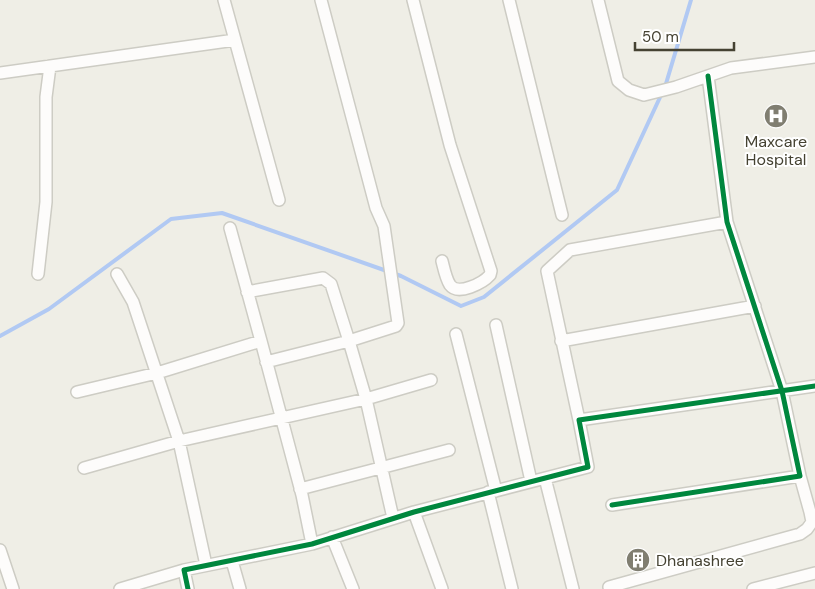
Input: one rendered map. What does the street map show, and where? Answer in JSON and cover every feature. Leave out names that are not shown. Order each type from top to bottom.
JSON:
[{"type":"street","points":[[224,0],[279,200]]},
{"type":"street","points":[[266,362],[349,342],[396,326],[398,323],[384,226],[376,208],[320,0]]},
{"type":"street","points":[[413,0],[450,145],[491,271],[490,275],[475,286],[464,289],[455,288],[450,284],[442,262]]},
{"type":"street","points":[[509,0],[562,215]]},
{"type":"street","points":[[598,0],[618,81],[629,90],[644,95],[731,68],[815,57]]},
{"type":"street","points":[[0,73],[235,40]]},
{"type":"street","points":[[38,274],[46,202],[46,97],[50,66]]},
{"type":"street","points":[[609,587],[800,534],[812,522],[782,391],[727,222],[708,76]]},
{"type":"street","points":[[120,589],[184,570],[312,544],[414,512],[588,467],[547,271],[570,250],[727,222]]},
{"type":"street","points":[[230,228],[300,488],[312,544]]},
{"type":"street","points":[[117,274],[133,302],[179,441],[206,565]]},
{"type":"street","points":[[248,292],[323,278],[331,284],[366,399],[393,518]]},
{"type":"street","points":[[561,341],[754,306]]},
{"type":"street","points":[[496,324],[531,482]]},
{"type":"street","points":[[456,334],[512,589]]},
{"type":"street","points":[[78,392],[157,373],[261,341]]},
{"type":"street","points":[[84,468],[179,441],[366,399],[431,380]]},
{"type":"street","points":[[579,420],[815,386]]},
{"type":"street","points":[[300,488],[449,450]]},
{"type":"street","points":[[612,505],[800,476]]},
{"type":"street","points":[[545,478],[573,589]]},
{"type":"street","points":[[414,512],[442,589]]},
{"type":"street","points":[[332,537],[353,589]]},
{"type":"street","points":[[0,550],[13,589]]},
{"type":"street","points":[[232,561],[240,589]]},
{"type":"street","points":[[184,570],[188,589]]},
{"type":"street","points":[[753,589],[815,573]]},
{"type":"waterway","points":[[665,87],[691,0]]},
{"type":"waterway","points":[[0,336],[49,309],[171,219],[222,213],[401,276],[461,306],[484,297],[617,190],[662,93]]},
{"type":"cycle path","points":[[612,505],[800,476],[782,391],[727,222],[708,76]]},
{"type":"cycle path","points":[[188,589],[184,570],[312,544],[414,512],[588,467],[579,420],[815,386]]},
{"type":"place","name":"Maxcare Hospital","points":[[776,116]]},
{"type":"place","name":"Dhanashree","points":[[638,560]]}]
